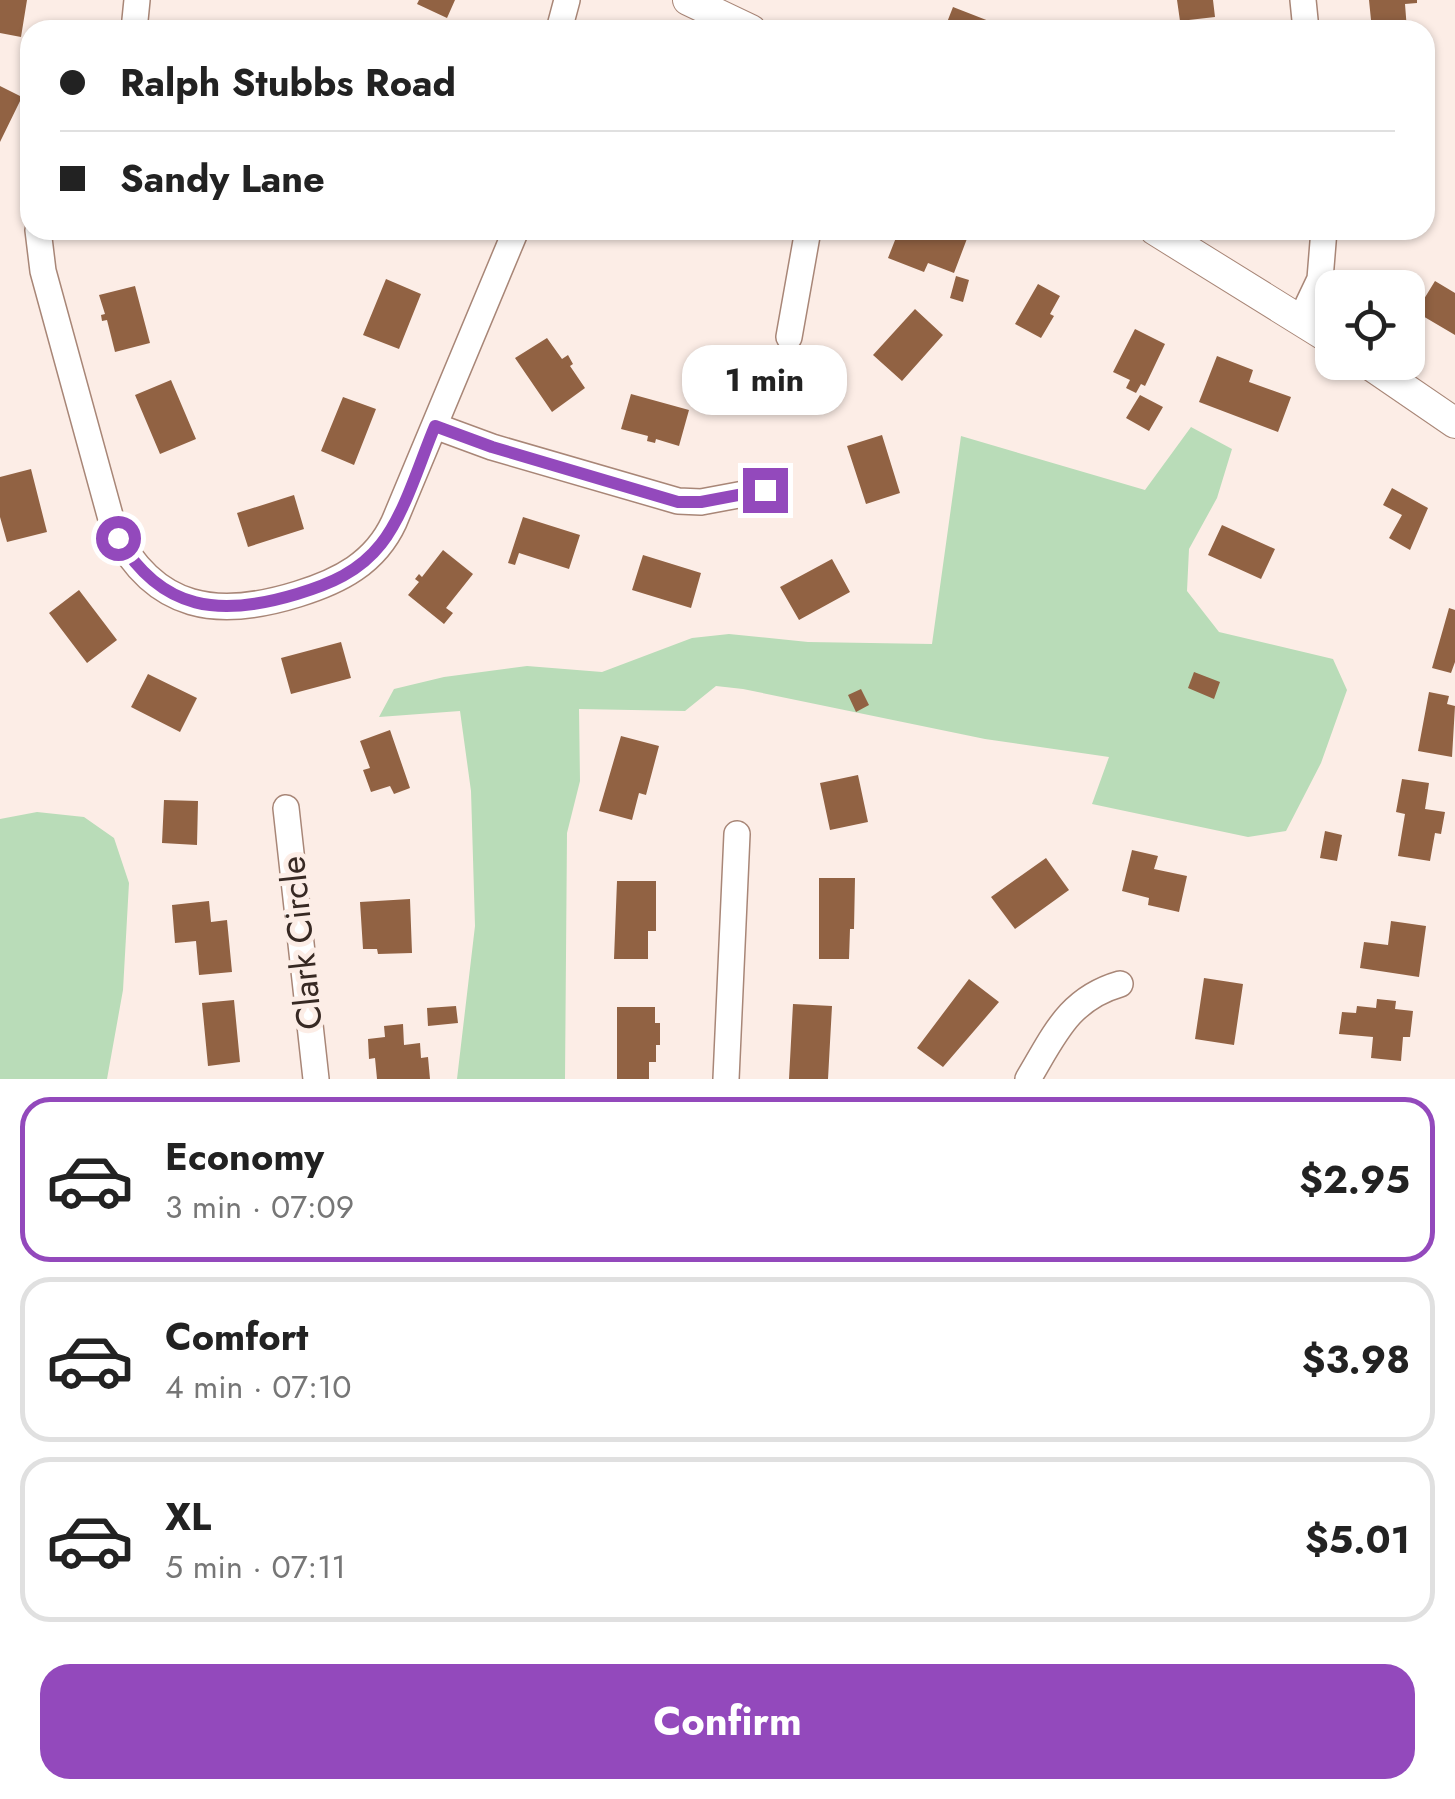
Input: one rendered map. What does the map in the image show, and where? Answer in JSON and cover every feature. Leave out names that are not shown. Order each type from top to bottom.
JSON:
[{"type":"street","points":[[688,0],[729,20]]},
{"type":"street","points":[[39,240],[44,271],[110,520],[134,563],[156,583],[181,599],[224,608],[252,607],[326,585],[366,560],[387,536],[512,240]]},
{"type":"street","points":[[788,336],[806,240]]},
{"type":"street","points":[[1171,240],[1315,328]]},
{"type":"street","points":[[1301,319],[1320,278],[1323,240]]},
{"type":"street","points":[[1392,380],[1455,423]]},
{"type":"street","points":[[435,426],[492,447],[678,502],[701,502],[765,490]]},
{"type":"street","name":"Clark Circle","points":[[286,808],[316,1079]]},
{"type":"street","points":[[726,1079],[737,834]]},
{"type":"street","points":[[1028,1079],[1077,1005],[1089,995],[1120,984]]},
{"type":"green space","points":[[1191,427],[1232,449],[1217,498],[1189,549],[1187,591],[1219,632],[1333,659],[1347,690],[1321,763],[1286,831],[1248,837],[1092,804],[1109,757],[985,739],[743,689],[716,686],[685,711],[579,709],[580,781],[567,833],[565,1079],[457,1079],[475,926],[471,791],[460,711],[379,717],[394,689],[444,677],[527,666],[602,672],[692,638],[729,634],[808,642],[932,644],[961,436],[1145,490]]},
{"type":"green space","points":[[37,812],[84,817],[114,838],[129,883],[123,990],[107,1079],[0,1079],[0,819]]},
{"type":"building","points":[[0,0],[27,0],[24,20],[20,20],[20,37],[0,33]]},
{"type":"building","points":[[419,0],[455,0],[447,18],[417,4]]},
{"type":"building","points":[[1177,0],[1213,0],[1215,17],[1180,20]]},
{"type":"building","points":[[1369,0],[1417,0],[1405,4],[1406,20],[1371,20]]},
{"type":"building","points":[[953,7],[986,20],[948,20]]},
{"type":"building","points":[[0,86],[20,96],[20,101],[0,142]]},
{"type":"building","points":[[895,240],[966,240],[954,273],[928,263],[924,272],[888,258]]},
{"type":"building","points":[[956,276],[969,280],[963,302],[950,298]]},
{"type":"building","points":[[386,279],[421,294],[399,349],[363,335]]},
{"type":"building","points":[[1435,281],[1455,293],[1455,335],[1425,317],[1425,297]]},
{"type":"building","points":[[1038,284],[1060,296],[1041,338],[1015,324]]},
{"type":"building","points":[[135,286],[150,343],[115,352],[107,320],[102,321],[101,315],[105,314],[99,295]]},
{"type":"building","points":[[915,309],[943,335],[902,381],[873,355]]},
{"type":"building","points":[[1135,329],[1165,344],[1145,386],[1141,384],[1136,393],[1126,388],[1130,380],[1113,372]]},
{"type":"building","points":[[547,338],[562,359],[568,355],[573,364],[570,366],[585,388],[552,412],[515,358]]},
{"type":"building","points":[[1217,356],[1253,370],[1249,382],[1291,397],[1278,432],[1199,402]]},
{"type":"building","points":[[751,375],[766,379],[761,395],[746,391]]},
{"type":"building","points":[[171,380],[196,439],[160,454],[135,395]]},
{"type":"building","points":[[631,394],[689,410],[679,446],[656,439],[655,443],[647,441],[648,436],[621,429]]},
{"type":"building","points":[[1140,395],[1163,407],[1149,431],[1126,418]]},
{"type":"building","points":[[343,397],[376,409],[354,465],[321,451]]},
{"type":"building","points":[[882,435],[900,493],[866,504],[847,446]]},
{"type":"building","points":[[31,469],[47,532],[7,542],[0,517],[0,477]]},
{"type":"building","points":[[1392,488],[1428,508],[1410,550],[1389,538],[1402,515],[1383,505]]},
{"type":"building","points":[[294,495],[304,529],[248,547],[237,513]]},
{"type":"building","points":[[523,517],[580,535],[569,569],[519,553],[515,565],[508,563]]},
{"type":"building","points":[[1222,525],[1275,549],[1261,579],[1208,555]]},
{"type":"building","points":[[443,550],[473,574],[446,608],[453,613],[444,624],[408,595],[419,582],[415,579],[419,574],[422,577]]},
{"type":"building","points":[[643,555],[701,573],[691,608],[632,590]]},
{"type":"building","points":[[832,559],[850,592],[799,620],[780,587]]},
{"type":"building","points":[[79,590],[117,640],[87,663],[49,613]]},
{"type":"building","points":[[1449,608],[1455,610],[1455,662],[1451,673],[1432,668]]},
{"type":"building","points":[[341,642],[351,678],[291,694],[281,658]]},
{"type":"building","points":[[1194,672],[1220,682],[1214,699],[1188,688]]},
{"type":"building","points":[[148,674],[197,698],[180,732],[131,707]]},
{"type":"building","points":[[861,689],[869,705],[856,712],[848,695]]},
{"type":"building","points":[[1429,692],[1449,696],[1447,704],[1455,706],[1452,757],[1418,751]]},
{"type":"building","points":[[390,730],[410,788],[394,794],[390,786],[371,792],[363,770],[370,768],[360,741]]},
{"type":"building","points":[[621,736],[659,746],[646,795],[639,793],[632,820],[599,811]]},
{"type":"building","points":[[858,775],[868,822],[830,830],[820,783]]},
{"type":"building","points":[[1402,779],[1429,783],[1425,809],[1445,812],[1441,834],[1435,833],[1430,861],[1398,856],[1405,814],[1396,812]]},
{"type":"building","points":[[164,800],[198,801],[197,845],[162,843]]},
{"type":"building","points":[[1325,831],[1342,835],[1337,861],[1320,858]]},
{"type":"building","points":[[1132,850],[1158,856],[1154,869],[1187,876],[1179,912],[1148,905],[1149,898],[1122,891]]},
{"type":"building","points":[[1046,858],[1069,890],[1015,929],[991,897]]},
{"type":"building","points":[[819,878],[855,878],[849,959],[819,959]]},
{"type":"building","points":[[617,881],[656,881],[656,931],[648,931],[648,959],[614,959]]},
{"type":"building","points":[[410,899],[412,953],[378,954],[377,949],[363,949],[360,902]]},
{"type":"building","points":[[209,901],[211,922],[227,920],[232,972],[199,975],[196,941],[175,943],[172,905]]},
{"type":"building","points":[[1391,921],[1426,926],[1419,977],[1360,968],[1364,942],[1388,945]]},
{"type":"building","points":[[1204,978],[1243,984],[1234,1045],[1195,1039]]},
{"type":"building","points":[[969,979],[999,1002],[943,1067],[917,1048]]},
{"type":"building","points":[[1377,999],[1396,1001],[1395,1009],[1413,1011],[1410,1037],[1403,1037],[1401,1061],[1371,1058],[1373,1037],[1339,1034],[1342,1012],[1356,1013],[1357,1006],[1376,1008]]},
{"type":"building","points":[[234,1000],[240,1062],[208,1066],[202,1003]]},
{"type":"building","points":[[793,1004],[832,1006],[828,1079],[789,1079]]},
{"type":"building","points":[[456,1006],[458,1023],[428,1026],[427,1008]]},
{"type":"building","points":[[617,1007],[655,1007],[660,1045],[656,1045],[656,1062],[649,1062],[649,1079],[617,1079]]},
{"type":"building","points":[[403,1024],[404,1045],[420,1043],[421,1058],[428,1057],[430,1079],[377,1079],[375,1058],[369,1059],[368,1039],[385,1037],[384,1026]]},
{"type":"route","points":[[118,538],[148,577],[189,602],[224,608],[252,607],[326,585],[360,566],[382,543],[435,426],[492,447],[678,502],[701,502],[765,490]]}]
